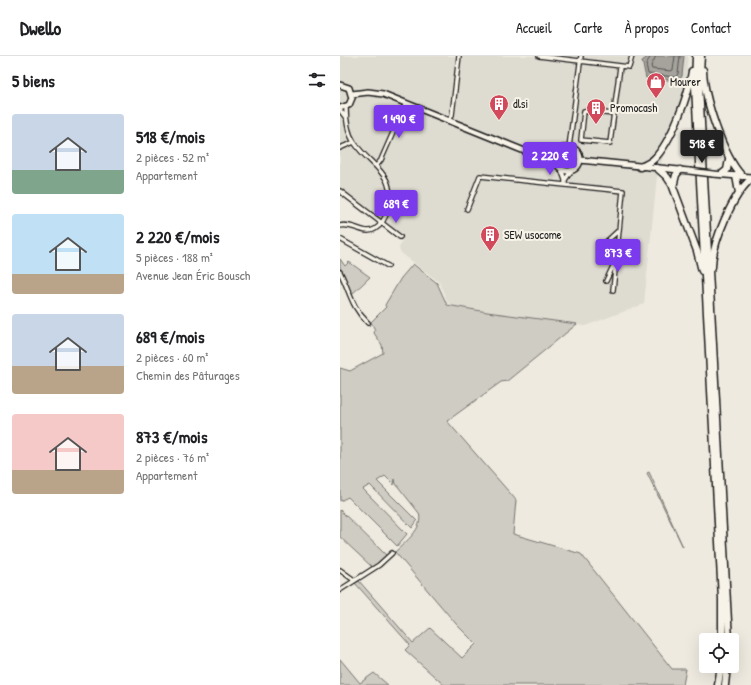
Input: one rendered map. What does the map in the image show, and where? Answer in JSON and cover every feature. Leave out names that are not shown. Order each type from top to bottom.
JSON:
[{"type":"highway","points":[[640,166],[651,162],[659,153],[679,115],[691,80],[695,56]]},
{"type":"highway","points":[[695,56],[695,86],[721,584],[722,633]]},
{"type":"highway","points":[[702,56],[703,75],[708,103],[729,158],[739,176],[739,193]]},
{"type":"highway","points":[[702,56],[699,86],[729,633]]},
{"type":"highway","points":[[659,153],[659,168],[673,187],[698,251],[707,317]]},
{"type":"highway","points":[[722,174],[727,170],[729,158]]},
{"type":"highway","points":[[673,187],[676,175],[680,170]]},
{"type":"highway","points":[[710,294],[715,247],[720,232],[739,193],[751,178]]},
{"type":"highway","points":[[718,685],[720,673]]},
{"type":"highway","points":[[725,685],[726,673]]},
{"type":"main road","points":[[340,85],[349,88],[352,94],[351,101],[346,107],[340,109]]},
{"type":"main road","points":[[352,94],[368,92],[383,94],[527,152],[556,158]]},
{"type":"main road","points":[[569,147],[577,151],[580,160],[578,165],[571,171],[567,171],[560,169],[556,162],[556,158],[560,150],[569,147]]},
{"type":"main road","points":[[580,160],[751,178]]},
{"type":"street","points":[[449,121],[452,115],[460,56]]},
{"type":"street","points":[[539,56],[620,67],[629,67],[632,56]]},
{"type":"street","points":[[569,147],[581,56]]},
{"type":"street","points":[[584,111],[581,140],[610,143],[620,67]]},
{"type":"street","points":[[377,166],[382,160],[406,104]]},
{"type":"street","points":[[340,226],[353,226],[369,231],[375,230],[382,223],[390,201],[390,187],[385,176],[354,142],[349,133],[346,118],[346,107]]},
{"type":"street","points":[[340,109],[346,118]]},
{"type":"street","points":[[574,110],[614,114]]},
{"type":"street","points":[[340,148],[354,142]]},
{"type":"street","points":[[560,169],[565,180],[565,185]]},
{"type":"street","points":[[565,180],[571,171]]},
{"type":"street","points":[[466,209],[480,176],[623,192],[613,290]]},
{"type":"street","points":[[340,191],[400,237]]},
{"type":"street","points":[[606,242],[619,230]]},
{"type":"street","points":[[340,239],[388,266]]},
{"type":"street","points":[[606,281],[616,258]]},
{"type":"street","points":[[340,272],[351,300],[359,314],[368,323]]},
{"type":"street","points":[[340,590],[379,565],[392,553]]},
{"type":"street","points":[[340,570],[354,580]]},
{"type":"shaded area","points":[[340,56],[688,56],[685,83],[657,177],[644,304],[585,326],[487,312],[450,305],[439,282],[400,252],[399,248],[403,238],[381,219],[340,191]]},
{"type":"shaded area","points":[[340,259],[345,266],[349,262],[370,277],[351,295],[340,267]]},
{"type":"shaded area","points":[[413,264],[437,283],[447,305],[577,324],[507,381],[501,382],[447,421],[516,500],[513,534],[581,554],[672,669],[686,669],[683,685],[444,685],[405,650],[410,645],[355,583],[359,581],[413,643],[430,628],[462,658],[476,644],[457,625],[395,552],[413,535],[420,519],[419,513],[396,484],[395,479],[394,485],[385,476],[377,481],[417,521],[412,528],[370,485],[363,489],[407,534],[397,546],[348,497],[340,501],[340,368],[350,371],[383,353],[382,345],[374,333],[375,330],[371,322],[386,307],[385,305],[401,278]]},
{"type":"shaded area","points":[[649,472],[683,547],[647,473]]},
{"type":"shaded area","points":[[340,510],[387,556],[373,568],[340,537]]},
{"type":"shaded area","points":[[340,659],[360,683],[374,673],[388,685],[340,685]]},
{"type":"water","points":[[649,56],[684,56],[682,76],[679,81],[646,78],[642,61]]},
{"type":"place","name":"Mourer","points":[[656,99]]},
{"type":"place","name":"dlsi","points":[[499,121]]},
{"type":"place","name":"Promocash","points":[[596,125]]},
{"type":"place","name":"SEW usocome","points":[[490,252]]}]
